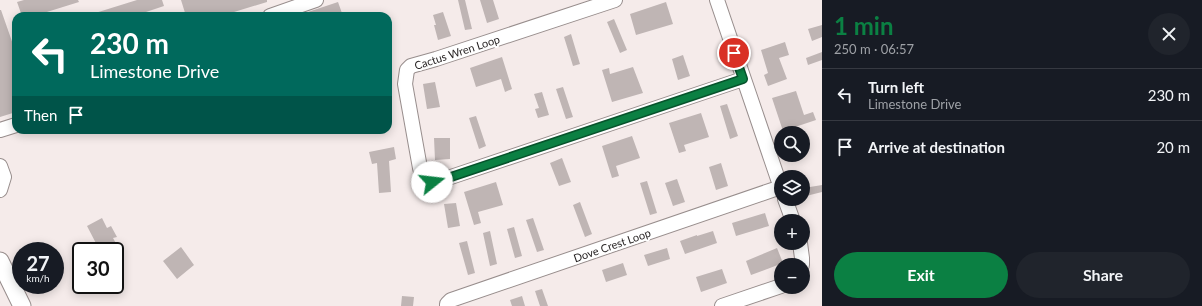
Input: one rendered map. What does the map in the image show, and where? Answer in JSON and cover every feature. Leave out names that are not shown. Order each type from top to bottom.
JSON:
[{"type":"main road","points":[[0,261],[22,306]]},
{"type":"street","points":[[282,12],[316,0]]},
{"type":"street","name":"Cactus Wren Loop","points":[[615,0],[408,68],[406,70],[405,84],[422,174],[427,180],[436,182],[743,79]]},
{"type":"street","points":[[717,0],[775,170]]},
{"type":"street","points":[[0,130],[12,126]]},
{"type":"street","points":[[0,166],[4,177],[0,190]]},
{"type":"street","name":"Dove Crest Loop","points":[[447,306],[451,300],[774,190]]},
{"type":"street","points":[[722,306],[774,288]]},
{"type":"building","points":[[24,0],[78,0],[79,2],[47,12],[21,12],[17,2]]},
{"type":"building","points":[[137,0],[162,0],[164,6],[146,12],[98,12]]},
{"type":"building","points":[[181,0],[267,0],[267,2],[234,12],[185,12]]},
{"type":"building","points":[[458,0],[465,0],[472,29],[465,30]]},
{"type":"building","points":[[480,0],[493,0],[499,19],[487,23]]},
{"type":"building","points":[[338,2],[342,12],[308,12]]},
{"type":"building","points":[[666,2],[673,24],[636,35],[630,14]]},
{"type":"building","points":[[1,10],[12,42],[12,113],[0,117]]},
{"type":"building","points":[[443,12],[451,36],[438,40],[433,15]]},
{"type":"building","points":[[614,19],[627,50],[620,53],[607,22]]},
{"type":"building","points":[[822,25],[822,37],[812,41],[808,29]]},
{"type":"building","points":[[571,34],[580,64],[573,66],[564,37]]},
{"type":"building","points":[[785,42],[789,55],[779,58],[787,79],[768,86],[764,75],[768,73],[761,50]]},
{"type":"building","points":[[822,52],[822,60],[808,65],[806,58]]},
{"type":"building","points":[[683,55],[690,76],[678,80],[672,59]]},
{"type":"building","points":[[502,57],[512,89],[505,92],[501,79],[476,87],[470,68]]},
{"type":"building","points":[[633,67],[643,93],[612,102],[602,70],[609,68],[610,74]]},
{"type":"building","points":[[435,82],[440,107],[427,109],[423,84]]},
{"type":"building","points":[[563,87],[573,117],[566,119],[556,89]]},
{"type":"building","points":[[796,91],[804,115],[813,112],[816,120],[798,126],[781,126],[772,98]]},
{"type":"building","points":[[542,92],[549,115],[538,118],[535,109],[539,108],[534,94]]},
{"type":"building","points":[[727,104],[738,136],[730,139],[720,106]]},
{"type":"building","points":[[701,113],[709,137],[684,145],[686,151],[679,153],[669,123]]},
{"type":"building","points":[[476,116],[486,146],[479,149],[469,118]]},
{"type":"building","points":[[632,136],[640,158],[616,166],[619,176],[612,178],[602,146]]},
{"type":"building","points":[[434,138],[450,138],[450,159],[435,160]]},
{"type":"building","points":[[394,147],[396,159],[389,161],[391,192],[379,193],[377,163],[372,164],[369,152]]},
{"type":"building","points":[[562,158],[571,182],[559,186],[550,163]]},
{"type":"building","points":[[721,163],[728,186],[716,190],[709,167]]},
{"type":"building","points":[[677,179],[685,202],[673,206],[665,183]]},
{"type":"building","points":[[647,181],[657,213],[650,215],[640,183]]},
{"type":"building","points":[[496,182],[503,205],[478,212],[481,223],[474,225],[464,192]]},
{"type":"building","points":[[822,185],[822,192],[810,195],[810,187]]},
{"type":"building","points":[[580,202],[592,234],[585,237],[573,205]]},
{"type":"building","points":[[456,203],[460,226],[448,228],[444,204]]},
{"type":"building","points":[[765,213],[769,226],[736,236],[732,223]]},
{"type":"building","points":[[102,218],[107,228],[111,226],[117,237],[113,238],[115,242],[95,242],[87,226]]},
{"type":"building","points":[[533,218],[544,250],[537,252],[526,220]]},
{"type":"building","points":[[514,227],[522,256],[515,258],[507,229]]},
{"type":"building","points":[[490,231],[497,264],[490,266],[483,233]]},
{"type":"building","points":[[713,231],[717,243],[685,254],[680,241]]},
{"type":"building","points":[[467,241],[475,273],[468,275],[459,243]]},
{"type":"building","points":[[181,247],[194,265],[177,279],[163,261]]},
{"type":"building","points":[[667,248],[670,259],[648,266],[644,255]]},
{"type":"building","points":[[774,249],[778,250],[781,258],[774,258],[774,266],[751,275],[746,261]]},
{"type":"building","points":[[623,263],[627,275],[606,282],[602,270]]},
{"type":"building","points":[[722,269],[727,283],[701,292],[696,277]]},
{"type":"building","points":[[542,289],[548,306],[540,306],[535,291]]},
{"type":"building","points":[[402,296],[414,297],[413,306],[401,306]]},
{"type":"building","points":[[522,296],[525,306],[512,306],[510,300]]},
{"type":"route","points":[[432,182],[436,182],[743,79],[734,53]]}]
